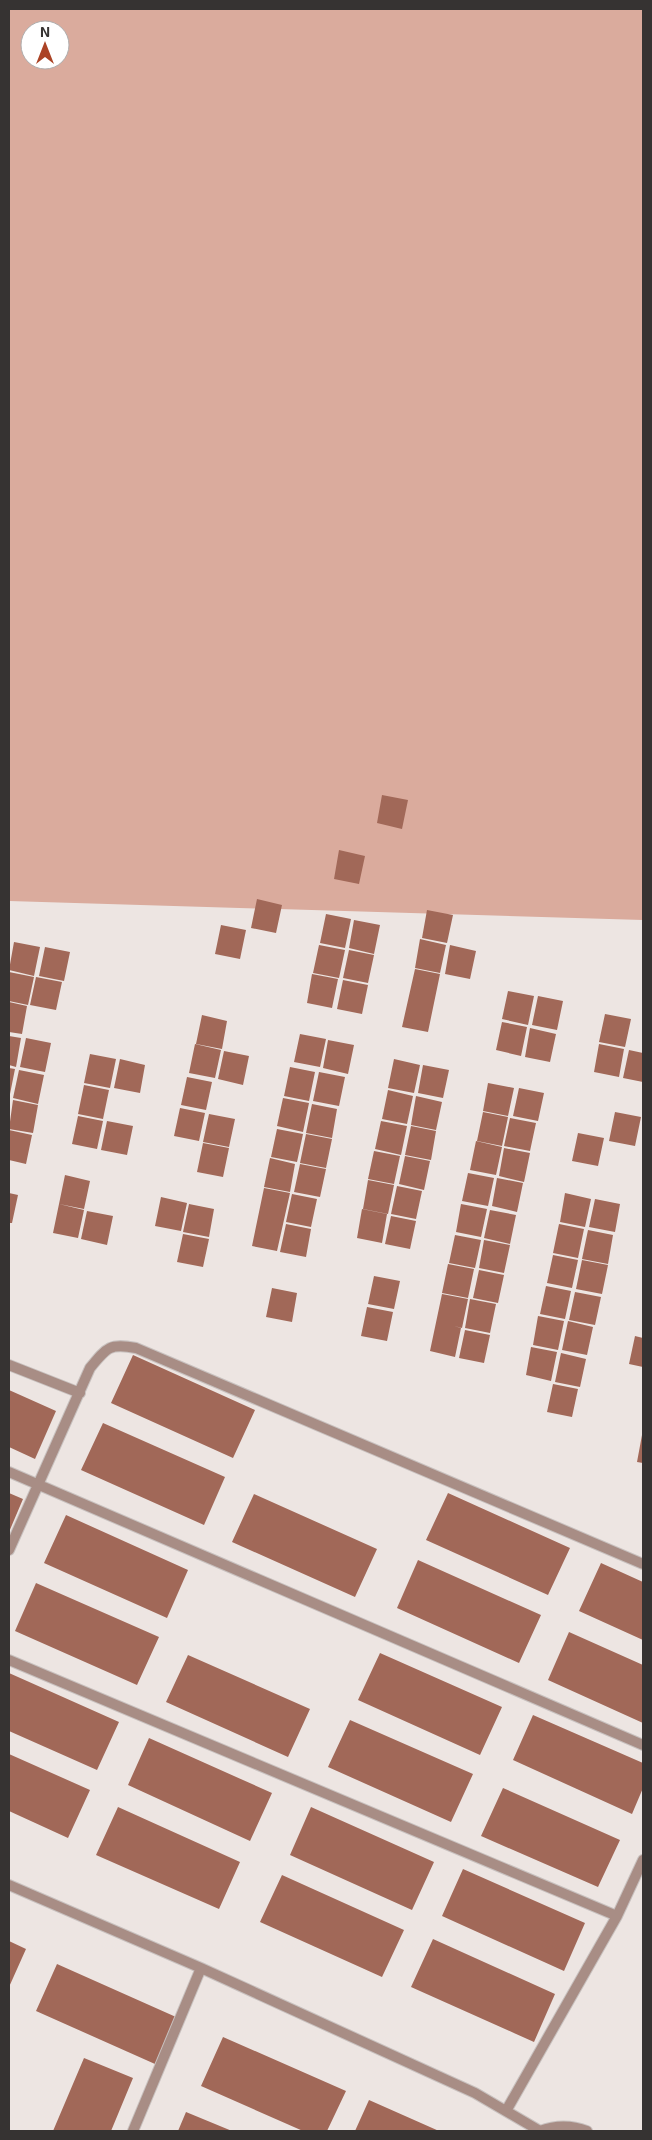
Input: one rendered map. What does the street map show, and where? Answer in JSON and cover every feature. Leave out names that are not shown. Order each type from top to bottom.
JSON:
[{"type":"street","points":[[9,1550],[90,1368],[104,1351],[119,1345],[136,1348],[643,1564]]},
{"type":"street","points":[[9,1364],[80,1393]]},
{"type":"street","points":[[9,1472],[643,1745]]},
{"type":"street","points":[[9,1660],[617,1916]]},
{"type":"street","points":[[506,2111],[617,1916],[643,1860]]},
{"type":"street","points":[[9,1885],[201,1968],[475,2093],[540,2131],[560,2126],[580,2128],[587,2131]]},
{"type":"street","points":[[133,2131],[201,1968]]},
{"type":"shaded area","points":[[9,9],[643,9],[643,920],[9,901]]},
{"type":"building","points":[[382,795],[408,800],[402,829],[377,823]]},
{"type":"building","points":[[339,850],[365,856],[359,884],[334,879]]},
{"type":"building","points":[[257,899],[282,905],[276,933],[251,928]]},
{"type":"building","points":[[427,910],[453,915],[447,943],[422,938]]},
{"type":"building","points":[[326,914],[351,919],[345,948],[320,943]]},
{"type":"building","points":[[354,920],[380,925],[374,954],[349,948]]},
{"type":"building","points":[[221,925],[246,930],[240,959],[215,954]]},
{"type":"building","points":[[420,939],[446,945],[440,973],[415,968]]},
{"type":"building","points":[[14,942],[40,947],[34,976],[9,970]]},
{"type":"building","points":[[319,945],[345,950],[339,978],[313,973]]},
{"type":"building","points":[[450,945],[476,951],[470,979],[445,974]]},
{"type":"building","points":[[45,947],[70,952],[64,981],[39,976]]},
{"type":"building","points":[[349,950],[374,955],[368,983],[343,978]]},
{"type":"building","points":[[415,969],[440,974],[428,1032],[402,1027]]},
{"type":"building","points":[[9,972],[34,977],[28,1005],[9,1001]]},
{"type":"building","points":[[312,974],[338,979],[332,1008],[307,1003]]},
{"type":"building","points":[[36,977],[62,982],[56,1010],[30,1005]]},
{"type":"building","points":[[343,980],[368,985],[362,1014],[337,1009]]},
{"type":"building","points":[[508,991],[534,996],[528,1025],[502,1019]]},
{"type":"building","points":[[538,996],[563,1001],[557,1030],[532,1025]]},
{"type":"building","points":[[9,1002],[27,1006],[22,1034],[9,1032]]},
{"type":"building","points":[[605,1014],[631,1019],[625,1047],[599,1042]]},
{"type":"building","points":[[202,1015],[227,1021],[222,1049],[196,1044]]},
{"type":"building","points":[[502,1022],[527,1027],[521,1056],[496,1050]]},
{"type":"building","points":[[530,1028],[556,1034],[550,1062],[525,1057]]},
{"type":"building","points":[[300,1034],[326,1039],[320,1067],[294,1062]]},
{"type":"building","points":[[9,1036],[21,1038],[16,1067],[9,1065]]},
{"type":"building","points":[[26,1038],[51,1043],[45,1072],[20,1067]]},
{"type":"building","points":[[328,1040],[354,1045],[348,1074],[323,1068]]},
{"type":"building","points":[[195,1044],[221,1050],[215,1078],[189,1073]]},
{"type":"building","points":[[599,1044],[624,1049],[619,1077],[594,1072]]},
{"type":"building","points":[[629,1050],[643,1053],[643,1082],[623,1078]]},
{"type":"building","points":[[224,1051],[249,1056],[243,1085],[218,1079]]},
{"type":"building","points":[[90,1054],[116,1059],[110,1088],[84,1083]]},
{"type":"building","points":[[120,1059],[145,1065],[140,1093],[114,1088]]},
{"type":"building","points":[[394,1059],[420,1065],[414,1093],[388,1088]]},
{"type":"building","points":[[423,1065],[449,1070],[443,1098],[418,1093]]},
{"type":"building","points":[[290,1067],[315,1072],[309,1101],[284,1096]]},
{"type":"building","points":[[9,1068],[15,1069],[10,1094],[9,1094]]},
{"type":"building","points":[[19,1070],[44,1075],[38,1104],[13,1098]]},
{"type":"building","points":[[319,1072],[345,1077],[339,1106],[313,1101]]},
{"type":"building","points":[[187,1077],[212,1082],[206,1110],[181,1105]]},
{"type":"building","points":[[488,1083],[514,1088],[508,1116],[483,1111]]},
{"type":"building","points":[[84,1085],[109,1090],[103,1119],[78,1114]]},
{"type":"building","points":[[519,1088],[544,1093],[538,1121],[513,1116]]},
{"type":"building","points":[[388,1090],[413,1096],[407,1124],[382,1119]]},
{"type":"building","points":[[416,1096],[442,1102],[436,1130],[411,1125]]},
{"type":"building","points":[[283,1098],[309,1103],[303,1132],[277,1126]]},
{"type":"building","points":[[13,1100],[38,1105],[33,1133],[9,1129]]},
{"type":"building","points":[[312,1104],[337,1109],[332,1138],[306,1133]]},
{"type":"building","points":[[180,1108],[205,1113],[199,1141],[174,1136]]},
{"type":"building","points":[[483,1112],[508,1117],[502,1146],[477,1141]]},
{"type":"building","points":[[615,1112],[641,1117],[635,1146],[609,1141]]},
{"type":"building","points":[[209,1114],[235,1119],[229,1147],[203,1142]]},
{"type":"building","points":[[78,1116],[103,1121],[97,1149],[72,1144]]},
{"type":"building","points":[[510,1118],[536,1123],[530,1151],[504,1146]]},
{"type":"building","points":[[107,1121],[133,1126],[127,1155],[101,1150]]},
{"type":"building","points":[[381,1121],[407,1126],[401,1155],[375,1149]]},
{"type":"building","points":[[411,1126],[436,1131],[431,1160],[405,1155]]},
{"type":"building","points":[[277,1129],[303,1134],[297,1162],[271,1157]]},
{"type":"building","points":[[9,1130],[32,1135],[26,1164],[9,1160]]},
{"type":"building","points":[[578,1133],[604,1138],[598,1166],[572,1161]]},
{"type":"building","points":[[306,1134],[332,1139],[326,1168],[300,1163]]},
{"type":"building","points":[[476,1141],[502,1147],[496,1175],[470,1170]]},
{"type":"building","points":[[203,1143],[229,1148],[223,1177],[197,1172]]},
{"type":"building","points":[[504,1148],[530,1153],[524,1182],[499,1176]]},
{"type":"building","points":[[374,1151],[400,1156],[394,1184],[368,1179]]},
{"type":"building","points":[[405,1156],[430,1161],[424,1190],[399,1184]]},
{"type":"building","points":[[270,1158],[295,1164],[290,1192],[264,1187]]},
{"type":"building","points":[[300,1164],[326,1169],[320,1197],[294,1192]]},
{"type":"building","points":[[468,1173],[494,1178],[488,1206],[462,1201]]},
{"type":"building","points":[[65,1175],[90,1181],[84,1209],[59,1204]]},
{"type":"building","points":[[497,1178],[523,1183],[517,1212],[492,1206]]},
{"type":"building","points":[[368,1180],[394,1185],[388,1214],[363,1209]]},
{"type":"building","points":[[397,1186],[422,1191],[416,1219],[391,1214]]},
{"type":"building","points":[[264,1188],[290,1193],[277,1251],[252,1246]]},
{"type":"building","points":[[9,1193],[18,1195],[12,1223],[9,1223]]},
{"type":"building","points":[[565,1193],[591,1199],[585,1227],[560,1222]]},
{"type":"building","points":[[292,1194],[317,1199],[311,1227],[286,1222]]},
{"type":"building","points":[[161,1197],[187,1203],[181,1231],[155,1226]]},
{"type":"building","points":[[595,1199],[620,1204],[615,1232],[589,1227]]},
{"type":"building","points":[[59,1204],[84,1210],[78,1238],[53,1233]]},
{"type":"building","points":[[189,1204],[214,1209],[209,1237],[183,1232]]},
{"type":"building","points":[[461,1204],[487,1209],[481,1237],[456,1232]]},
{"type":"building","points":[[362,1209],[387,1214],[382,1243],[357,1238]]},
{"type":"building","points":[[490,1210],[516,1215],[510,1244],[484,1238]]},
{"type":"building","points":[[87,1211],[113,1216],[107,1245],[81,1239]]},
{"type":"building","points":[[391,1216],[416,1221],[410,1249],[385,1244]]},
{"type":"building","points":[[286,1224],[311,1229],[306,1257],[280,1252]]},
{"type":"building","points":[[559,1224],[584,1229],[578,1258],[553,1253]]},
{"type":"building","points":[[588,1230],[613,1235],[608,1264],[582,1259]]},
{"type":"building","points":[[183,1234],[209,1239],[203,1267],[177,1262]]},
{"type":"building","points":[[455,1235],[481,1240],[475,1268],[449,1263]]},
{"type":"building","points":[[484,1240],[510,1245],[504,1273],[479,1268]]},
{"type":"building","points":[[553,1255],[578,1260],[572,1288],[547,1283]]},
{"type":"building","points":[[582,1260],[608,1265],[602,1294],[576,1289]]},
{"type":"building","points":[[448,1264],[474,1269],[468,1298],[442,1293]]},
{"type":"building","points":[[479,1270],[504,1275],[498,1303],[473,1298]]},
{"type":"building","points":[[374,1276],[400,1281],[394,1309],[368,1304]]},
{"type":"building","points":[[546,1286],[571,1291],[565,1319],[540,1314]]},
{"type":"building","points":[[272,1288],[297,1293],[292,1322],[266,1317]]},
{"type":"building","points":[[575,1292],[601,1297],[595,1325],[569,1320]]},
{"type":"building","points":[[442,1294],[468,1299],[462,1328],[454,1326],[461,1328],[455,1357],[430,1351]]},
{"type":"building","points":[[470,1299],[496,1304],[490,1333],[465,1328]]},
{"type":"building","points":[[367,1307],[393,1312],[387,1341],[361,1336]]},
{"type":"building","points":[[538,1316],[564,1321],[558,1350],[533,1345]]},
{"type":"building","points":[[568,1321],[593,1327],[587,1355],[562,1350]]},
{"type":"building","points":[[465,1330],[490,1335],[484,1363],[459,1358]]},
{"type":"building","points":[[635,1336],[643,1338],[643,1367],[629,1364]]},
{"type":"building","points":[[531,1347],[557,1352],[551,1381],[526,1375]]},
{"type":"building","points":[[561,1353],[586,1359],[580,1387],[555,1382]]},
{"type":"building","points":[[133,1355],[255,1410],[233,1458],[111,1403]]},
{"type":"building","points":[[553,1384],[578,1389],[572,1417],[547,1412]]},
{"type":"building","points":[[9,1390],[56,1411],[35,1459],[9,1447]]},
{"type":"building","points":[[103,1423],[225,1477],[204,1525],[81,1470]]},
{"type":"building","points":[[643,1435],[643,1463],[637,1462]]},
{"type":"building","points":[[9,1493],[23,1499],[9,1532]]},
{"type":"building","points":[[448,1493],[570,1548],[548,1595],[426,1540]]},
{"type":"building","points":[[254,1494],[377,1549],[355,1597],[232,1542]]},
{"type":"building","points":[[66,1515],[188,1570],[167,1618],[44,1563]]},
{"type":"building","points":[[418,1560],[541,1615],[519,1663],[397,1608]]},
{"type":"building","points":[[601,1563],[643,1582],[643,1640],[579,1611]]},
{"type":"building","points":[[36,1583],[159,1637],[137,1685],[15,1631]]},
{"type":"building","points":[[569,1632],[643,1665],[643,1723],[548,1680]]},
{"type":"building","points":[[380,1653],[502,1707],[480,1755],[358,1700]]},
{"type":"building","points":[[188,1655],[310,1709],[288,1757],[166,1702]]},
{"type":"building","points":[[9,1673],[119,1722],[97,1770],[9,1731]]},
{"type":"building","points":[[533,1715],[643,1763],[643,1788],[632,1814],[513,1760]]},
{"type":"building","points":[[350,1720],[473,1774],[451,1822],[328,1767]]},
{"type":"building","points":[[149,1738],[272,1793],[250,1841],[128,1785]]},
{"type":"building","points":[[9,1754],[90,1790],[68,1838],[9,1811]]},
{"type":"building","points":[[503,1788],[620,1840],[598,1887],[481,1836]]},
{"type":"building","points":[[118,1807],[240,1862],[219,1909],[96,1855]]},
{"type":"building","points":[[311,1807],[434,1862],[412,1910],[290,1855]]},
{"type":"building","points":[[463,1869],[585,1923],[564,1971],[442,1916]]},
{"type":"building","points":[[282,1875],[404,1930],[382,1977],[260,1922]]},
{"type":"building","points":[[433,1939],[555,1994],[534,2042],[411,1987]]},
{"type":"building","points":[[9,1941],[26,1949],[9,1987]]},
{"type":"building","points":[[57,1964],[176,2017],[155,2064],[36,2011]]},
{"type":"building","points":[[223,2037],[346,2091],[327,2131],[303,2131],[201,2086]]},
{"type":"building","points":[[84,2058],[133,2078],[111,2131],[53,2131]]},
{"type":"building","points":[[369,2100],[439,2131],[355,2131]]},
{"type":"building","points":[[186,2112],[232,2131],[178,2131]]}]
